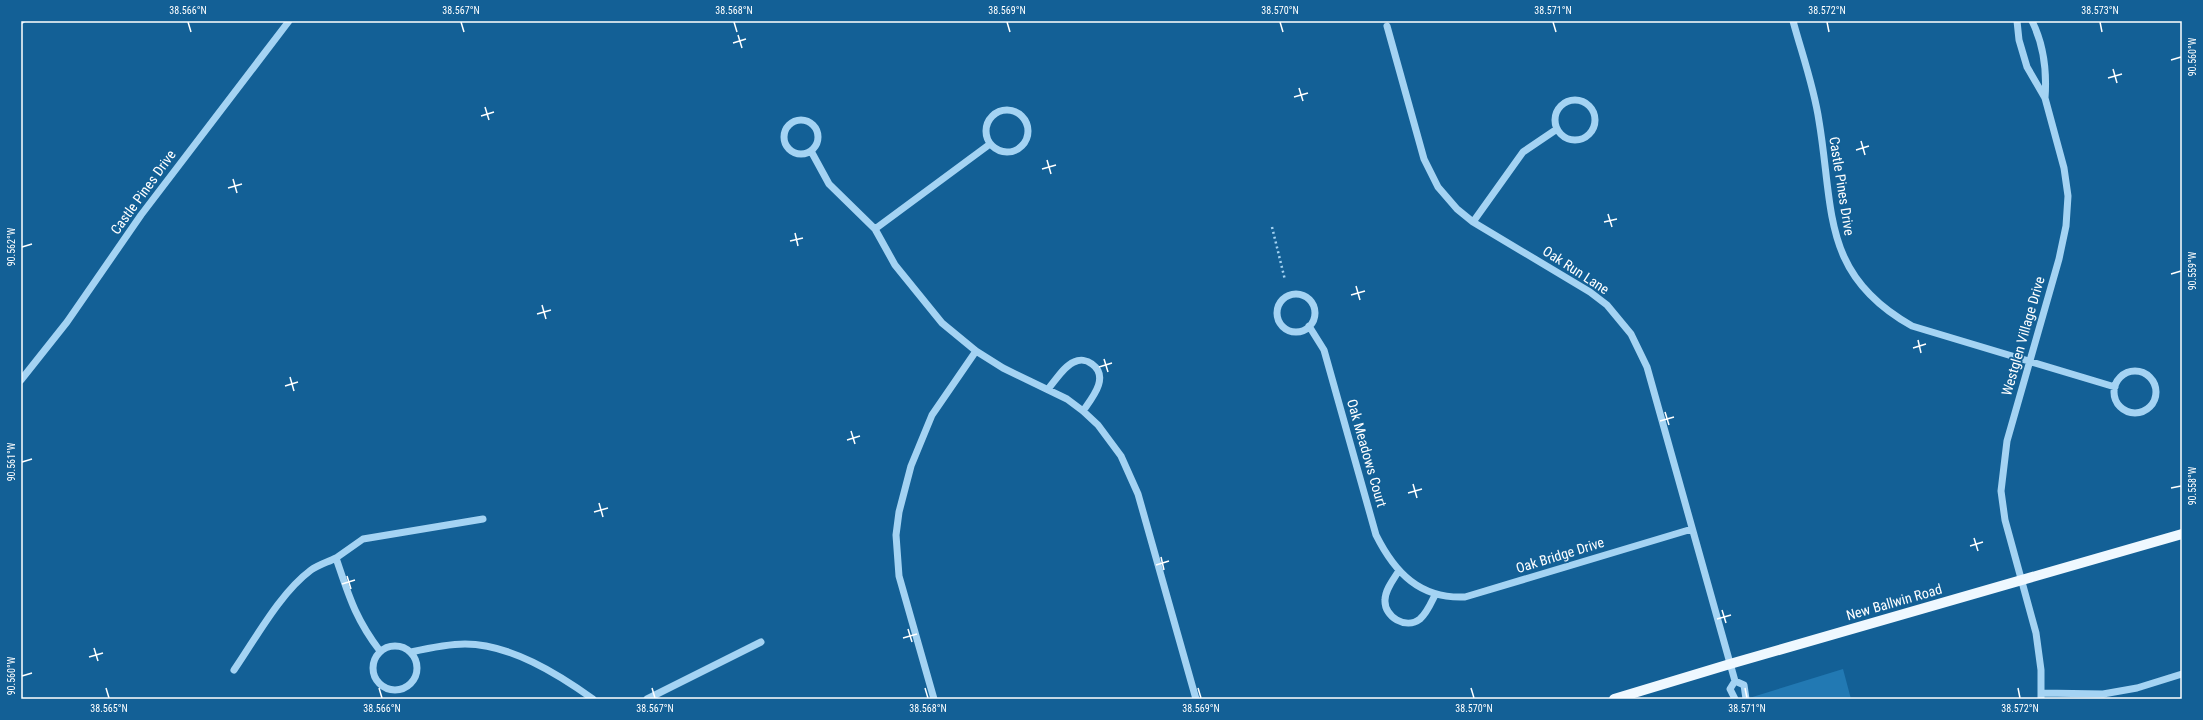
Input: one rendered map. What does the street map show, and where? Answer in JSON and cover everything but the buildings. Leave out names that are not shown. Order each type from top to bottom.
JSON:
[{"type":"main road","name":"New Ballwin Road","points":[[1614,699],[1730,664],[2182,534]]},
{"type":"street","name":"Castle Pines Drive","points":[[21,380],[67,322],[124,238],[173,171],[289,21]]},
{"type":"street","name":"Castle Pines Drive","points":[[1793,21],[1815,96],[1820,122],[1832,224],[1838,246],[1849,268],[1874,299],[1892,315],[1912,326],[2030,360],[2115,387]]},
{"type":"street","name":"Westglen Village Drive","points":[[2017,21],[2019,40],[2027,67],[2045,98],[2064,168],[2068,196],[2066,226],[2059,259],[2007,441],[2001,491],[2005,520],[2036,633],[2042,696]]},
{"type":"street","name":"Westglen Village Drive","points":[[2032,21],[2037,33],[2047,74],[2045,98]]},
{"type":"street","name":"Oak Run Lane","points":[[1387,26],[1429,171],[1447,199],[1473,222],[1590,292],[1619,317],[1631,334],[1647,368],[1735,681]]},
{"type":"street","points":[[1575,100],[1588,104],[1592,109],[1596,121],[1592,132],[1582,139],[1570,140],[1565,138],[1557,129],[1555,116],[1562,104],[1575,100]]},
{"type":"street","points":[[1012,110],[1024,118],[1028,130],[1024,143],[1020,148],[1007,152],[994,148],[990,144],[985,130],[991,116],[997,112],[1012,110]]},
{"type":"street","points":[[798,119],[809,121],[817,128],[819,138],[815,148],[811,151],[806,154],[795,153],[786,146],[784,135],[785,129],[793,121],[798,119]]},
{"type":"street","points":[[1473,222],[1523,152],[1557,129]]},
{"type":"street","points":[[875,229],[990,144]]},
{"type":"street","points":[[811,151],[829,184],[875,229],[895,265],[925,304],[942,323],[976,352],[1003,368],[1048,389],[1083,411],[1098,425],[1120,456],[1138,494],[1196,699]]},
{"type":"street","points":[[1294,294],[1300,294],[1311,302],[1315,314],[1309,326],[1305,330],[1293,332],[1282,326],[1279,322],[1277,310],[1282,299],[1294,294]]},
{"type":"street","name":"Oak Meadows Court","points":[[1309,326],[1324,350],[1376,535],[1390,561],[1398,572],[1410,580]]},
{"type":"street","points":[[934,699],[898,576],[896,535],[899,512],[911,466],[932,415],[976,352]]},
{"type":"street","points":[[1048,389],[1073,362],[1085,360],[1091,363],[1099,372],[1100,382],[1083,411]]},
{"type":"street","points":[[2128,373],[2141,373],[2151,380],[2154,386],[2154,399],[2145,410],[2132,413],[2125,411],[2116,400],[2115,387],[2118,381],[2128,373]]},
{"type":"street","points":[[234,670],[277,606],[296,584],[311,570],[336,558],[363,539],[483,520]]},
{"type":"street","name":"Oak Bridge Drive","points":[[1410,580],[1435,595],[1465,597],[1692,529]]},
{"type":"street","points":[[336,558],[350,604],[364,630],[380,651]]},
{"type":"street","points":[[1398,572],[1386,592],[1385,600],[1388,613],[1394,619],[1406,622],[1419,620],[1435,595]]},
{"type":"street","points":[[647,699],[761,642]]},
{"type":"street","points":[[411,652],[431,647],[461,644],[496,649],[522,656],[560,676],[593,699]]},
{"type":"street","points":[[397,645],[411,652],[417,665],[414,680],[402,689],[386,689],[374,678],[373,664],[380,651],[387,647],[397,645]]},
{"type":"street","points":[[2042,696],[2103,694],[2136,688],[2182,674]]},
{"type":"street","points":[[1736,699],[1730,689],[1735,681],[1744,685],[1746,699]]},
{"type":"path","points":[[1272,227],[1285,280]]},
{"type":"shaded area","points":[[1843,669],[1851,699],[1746,699]]}]
